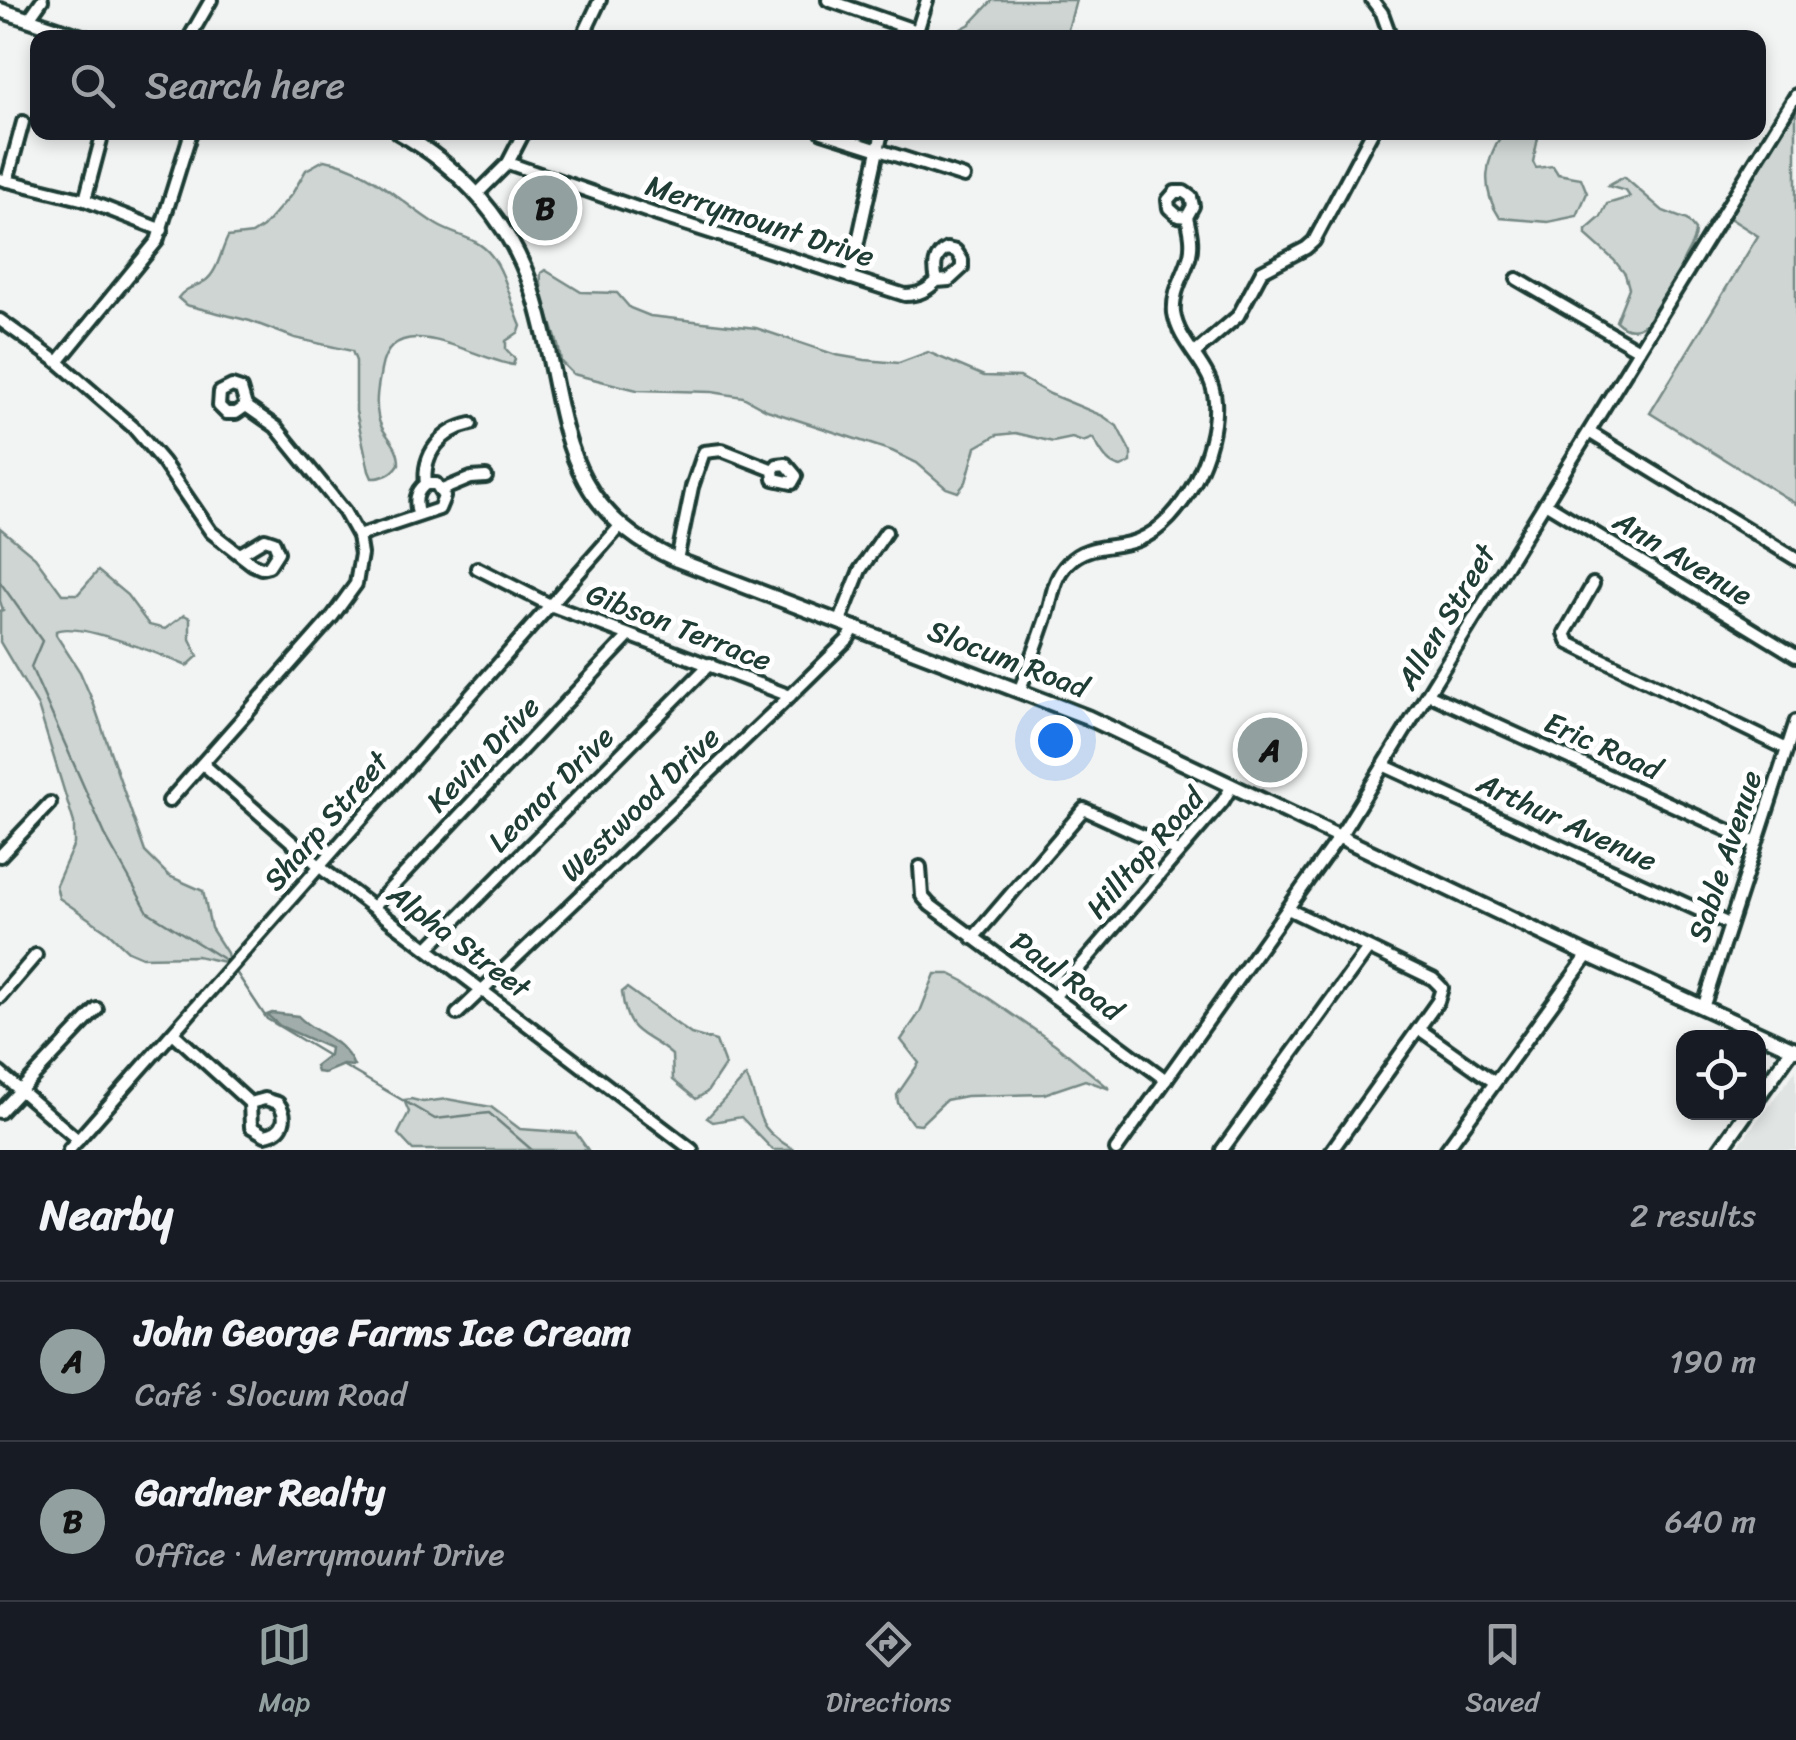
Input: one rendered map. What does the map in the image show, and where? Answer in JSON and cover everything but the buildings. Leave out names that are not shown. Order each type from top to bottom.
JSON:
[{"type":"main road","points":[[0,10],[60,30]]},
{"type":"main road","name":"Slocum Road","points":[[410,140],[438,158],[476,194],[508,237],[528,277],[573,458],[595,496],[621,525],[640,539],[678,560],[1087,717],[1794,1049]]},
{"type":"main road","points":[[1766,1087],[1794,1049]]},
{"type":"main road","points":[[1720,1150],[1742,1120]]},
{"type":"street","points":[[28,20],[42,0]]},
{"type":"street","points":[[195,30],[212,0]]},
{"type":"street","points":[[586,30],[600,0]]},
{"type":"street","points":[[828,0],[906,30]]},
{"type":"street","points":[[917,30],[927,0]]},
{"type":"street","points":[[1372,0],[1389,30]]},
{"type":"street","name":"Allen Street","points":[[1116,1150],[1340,837],[1796,95]]},
{"type":"street","points":[[23,122],[4,180],[85,200],[162,230]]},
{"type":"street","points":[[85,200],[101,140]]},
{"type":"street","points":[[58,362],[141,263],[162,230],[190,140]]},
{"type":"street","points":[[476,194],[508,162],[520,140]]},
{"type":"street","points":[[846,140],[964,178]]},
{"type":"street","points":[[850,278],[879,140]]},
{"type":"street","points":[[1194,352],[1238,316],[1262,271],[1314,241],[1368,140]]},
{"type":"street","name":"Merrymount Drive","points":[[508,162],[850,278],[912,295],[925,292],[937,281]]},
{"type":"street","points":[[1020,690],[1047,615],[1053,586],[1066,565],[1084,550],[1128,544],[1154,532],[1175,513],[1204,462],[1214,433],[1215,399],[1208,375],[1182,334],[1174,312],[1177,287],[1190,252],[1187,217]]},
{"type":"street","points":[[1517,280],[1639,350]]},
{"type":"street","points":[[0,320],[58,362],[147,442],[211,532],[240,554]]},
{"type":"street","points":[[169,800],[348,597],[360,572],[358,536],[344,511],[276,427],[246,406]]},
{"type":"street","points":[[418,514],[416,498],[426,484],[424,465],[432,450],[450,432],[470,424]]},
{"type":"street","points":[[1589,432],[1796,559]]},
{"type":"street","points":[[678,560],[692,487],[700,458],[708,450],[722,450],[773,470]]},
{"type":"street","points":[[442,490],[471,478],[486,477]]},
{"type":"street","points":[[358,536],[441,506],[442,490],[432,483],[426,484]]},
{"type":"street","name":"Ann Avenue","points":[[1545,503],[1796,656]]},
{"type":"street","name":"Sharp Street","points":[[69,1150],[621,525]]},
{"type":"street","points":[[840,622],[860,570],[886,532]]},
{"type":"street","name":"Gibson Terrace","points":[[477,568],[550,605],[790,696]]},
{"type":"street","points":[[1593,584],[1565,633],[1571,645],[1787,749]]},
{"type":"street","name":"Westwood Drive","points":[[456,1014],[790,696],[848,639],[854,627]]},
{"type":"street","name":"Kevin Drive","points":[[373,907],[630,636]]},
{"type":"street","name":"Leonor Drive","points":[[428,948],[710,664]]},
{"type":"street","name":"Eric Road","points":[[1428,694],[1756,843]]},
{"type":"street","name":"Sable Avenue","points":[[1702,1008],[1796,721]]},
{"type":"street","name":"Alpha Street","points":[[203,764],[320,866],[692,1150]]},
{"type":"street","name":"Arthur Avenue","points":[[1385,766],[1729,924]]},
{"type":"street","name":"Hilltop Road","points":[[1054,997],[1232,786]]},
{"type":"street","points":[[0,856],[50,803]]},
{"type":"street","points":[[973,938],[1084,808],[1178,852]]},
{"type":"street","name":"Paul Road","points":[[920,867],[922,896],[938,913],[1166,1080]]},
{"type":"street","points":[[1288,910],[1440,984],[1442,990],[1419,1029],[1332,1150]]},
{"type":"street","points":[[1222,1150],[1368,949]]},
{"type":"street","points":[[0,996],[36,955]]},
{"type":"street","points":[[1446,1150],[1588,955]]},
{"type":"street","points":[[0,1112],[97,1009]]},
{"type":"street","points":[[1419,1029],[1494,1082]]},
{"type":"street","points":[[172,1033],[250,1103]]},
{"type":"street","points":[[0,1073],[78,1140]]},
{"type":"shaded area","points":[[993,0],[1076,0],[1068,30],[959,30]]},
{"type":"shaded area","points":[[1796,107],[1796,504],[1650,413],[1758,236],[1728,217]]},
{"type":"shaded area","points":[[1499,140],[1538,140],[1533,162],[1536,168],[1553,166],[1558,174],[1581,178],[1587,193],[1577,216],[1548,222],[1500,218],[1488,186],[1492,154]]},
{"type":"shaded area","points":[[324,160],[370,177],[437,225],[485,249],[501,271],[521,326],[506,341],[506,349],[515,359],[513,365],[436,340],[401,341],[388,351],[381,370],[377,410],[399,464],[380,477],[372,478],[369,471],[356,411],[356,361],[352,351],[186,305],[178,298],[209,277],[228,237],[252,234],[263,227],[292,194],[306,170]]},
{"type":"shaded area","points":[[1624,177],[1663,211],[1687,220],[1695,230],[1667,297],[1649,321],[1638,328],[1627,328],[1616,321],[1629,288],[1625,274],[1586,235],[1607,204],[1630,197],[1626,191],[1608,186]]},
{"type":"shaded area","points":[[545,270],[581,292],[617,293],[630,308],[650,316],[756,328],[836,355],[865,360],[899,363],[928,352],[984,376],[1020,377],[1117,426],[1131,453],[1131,462],[1121,467],[1111,463],[1093,438],[1053,442],[1016,433],[997,435],[976,447],[966,482],[958,492],[892,451],[767,410],[743,397],[637,390],[573,374],[561,362],[545,307],[541,273]]},
{"type":"shaded area","points":[[0,528],[35,557],[62,594],[78,594],[98,571],[127,595],[149,625],[165,629],[184,615],[190,618],[190,639],[198,656],[187,666],[101,635],[67,629],[56,631],[56,635],[80,672],[93,702],[145,852],[169,876],[203,891],[211,928],[229,963],[197,956],[142,957],[128,951],[59,898],[56,885],[74,844],[74,823],[38,706],[0,642]]},
{"type":"shaded area","points":[[935,974],[950,974],[964,981],[1055,1044],[1110,1089],[1085,1080],[1044,1094],[966,1096],[946,1100],[921,1124],[912,1123],[897,1095],[919,1063],[901,1040],[920,1012]]},
{"type":"shaded area","points":[[627,988],[691,1034],[716,1041],[725,1065],[707,1092],[696,1099],[673,1080],[672,1055],[638,1032],[628,1018],[622,992]]},
{"type":"shaded area","points":[[267,1015],[298,1016],[343,1049],[354,1066],[317,1072],[315,1066],[329,1055],[330,1048],[280,1026]]},
{"type":"shaded area","points":[[1796,1070],[1796,1150],[1735,1150],[1758,1120],[1766,1120],[1766,1109]]},
{"type":"shaded area","points":[[746,1076],[764,1125],[795,1150],[773,1150],[741,1117],[713,1122],[707,1118]]},
{"type":"shaded area","points":[[447,1099],[491,1107],[520,1129],[576,1133],[588,1150],[413,1150],[398,1134],[409,1112],[404,1100]]},
{"type":"waterway","points":[[0,582],[42,641],[31,667],[107,839],[148,912],[225,960]]},
{"type":"waterway","points":[[236,972],[267,1019],[327,1055]]},
{"type":"waterway","points":[[342,1065],[435,1119],[489,1113],[532,1150]]},
{"type":"place","name":"Gardner Realty","points":[[545,208]]},
{"type":"place","name":"John George Farms Ice Cream","points":[[1270,750]]}]
